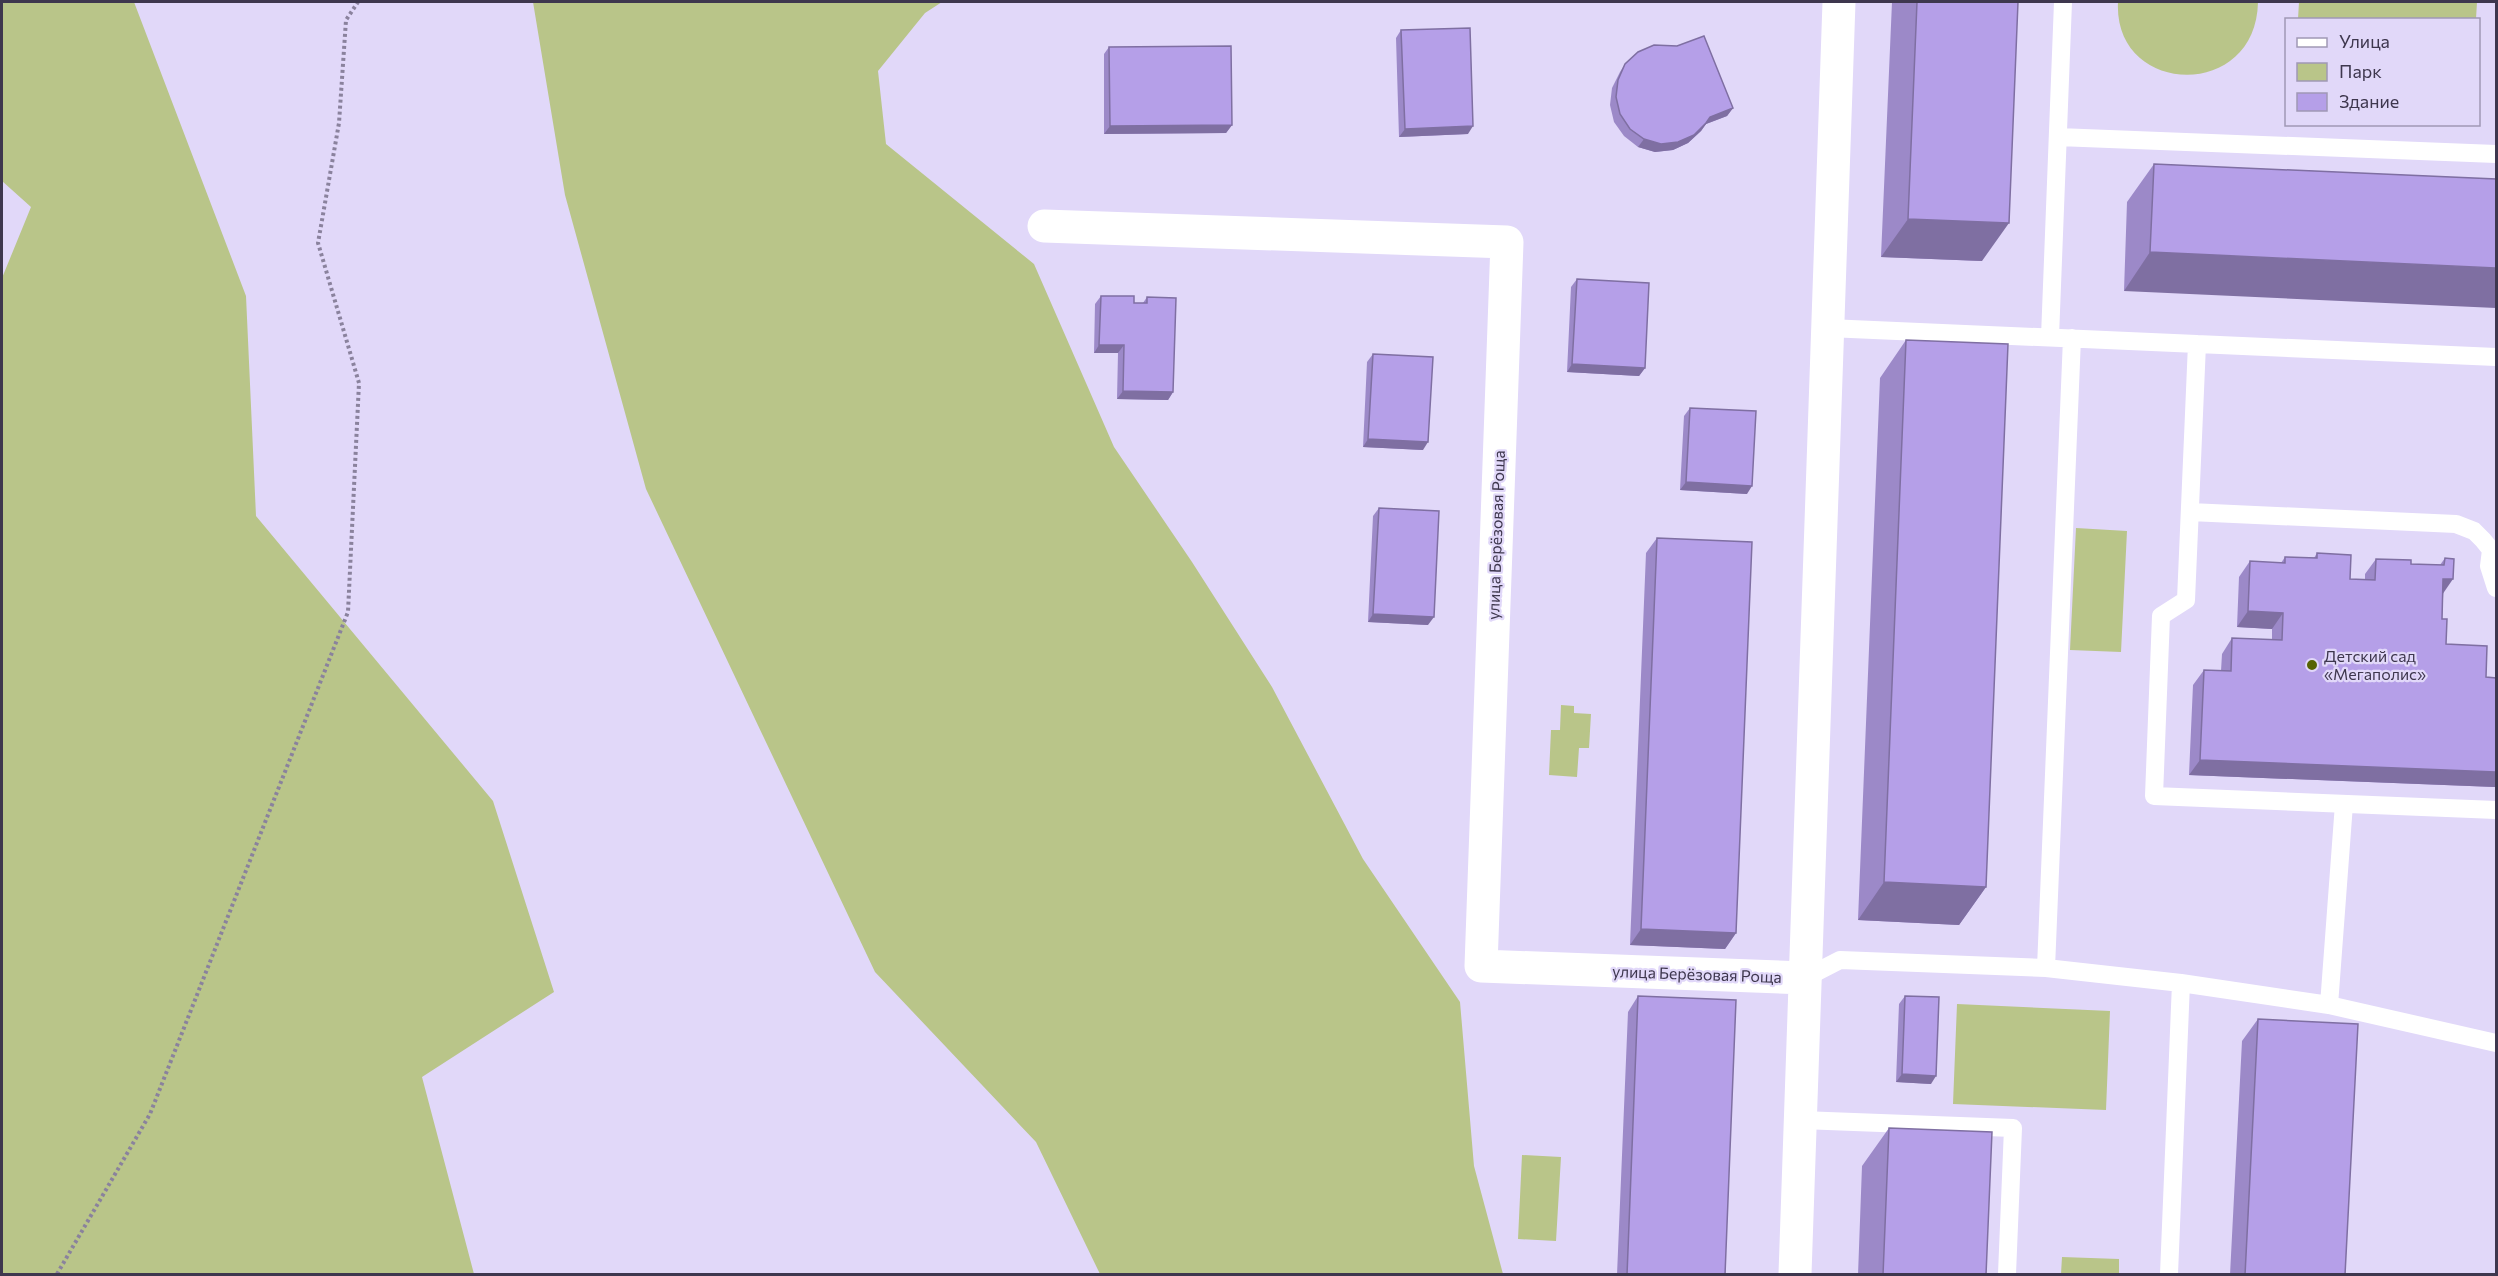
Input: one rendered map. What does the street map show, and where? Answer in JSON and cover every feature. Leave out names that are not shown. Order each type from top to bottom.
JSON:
[{"type":"street","points":[[1795,1275],[1839,2]]},
{"type":"street","name":"улица Берёзовая Роща","points":[[1044,226],[1507,242],[1481,966],[1805,978]]},
{"type":"lane","points":[[2050,338],[2063,2]]},
{"type":"lane","points":[[2058,137],[2496,154]]},
{"type":"lane","points":[[1828,328],[2496,357]]},
{"type":"lane","points":[[2046,968],[2072,338]]},
{"type":"lane","points":[[2197,344],[2186,600],[2162,616],[2154,796],[2496,810]]},
{"type":"lane","points":[[2190,512],[2457,524],[2474,531],[2491,550],[2489,566],[2496,588]]},
{"type":"lane","points":[[2329,1005],[2344,804]]},
{"type":"lane","points":[[1805,978],[1840,960],[2046,968],[2181,983],[2329,1005],[2496,1043]]},
{"type":"lane","points":[[2169,1275],[2181,983]]},
{"type":"lane","points":[[1801,1120],[2013,1128],[2007,1275]]},
{"type":"path","points":[[57,1275],[150,1114],[348,612],[359,383],[318,243],[339,123],[346,20],[358,2]]},
{"type":"green space","points":[[2,2],[134,2],[246,296],[256,516],[493,801],[554,992],[422,1077],[474,1274],[2,1274],[2,278],[31,207],[2,181]]},
{"type":"green space","points":[[533,2],[942,2],[925,13],[878,71],[886,144],[1034,264],[1114,447],[1192,562],[1272,687],[1363,859],[1460,1002],[1474,1166],[1503,1274],[1100,1274],[1036,1142],[875,972],[646,489],[565,195]]},
{"type":"green space","points":[[2118,2],[2258,2],[2251,35],[2235,57],[2212,71],[2185,75],[2160,70],[2137,56],[2122,33]]},
{"type":"green space","points":[[2299,2],[2477,2],[2476,18],[2298,18]]},
{"type":"green space","points":[[2076,528],[2127,531],[2121,652],[2070,650]]},
{"type":"green space","points":[[1561,705],[1574,706],[1574,713],[1591,714],[1589,748],[1579,748],[1577,777],[1549,775],[1551,730],[1560,730]]},
{"type":"green space","points":[[1957,1004],[2110,1011],[2106,1110],[1953,1104]]},
{"type":"green space","points":[[1522,1155],[1561,1157],[1556,1241],[1518,1239]]},
{"type":"green space","points":[[2062,1257],[2119,1259],[2119,1274],[2061,1274]]},
{"type":"building","points":[[1917,2],[2018,2],[2009,223],[1908,219]]},
{"type":"building","points":[[1470,28],[1473,126],[1405,129],[1401,30]]},
{"type":"building","points":[[1704,36],[1733,108],[1710,117],[1694,135],[1678,142],[1661,144],[1644,139],[1630,129],[1620,114],[1616,97],[1618,80],[1625,64],[1638,52],[1654,45],[1677,46]]},
{"type":"building","points":[[1231,46],[1232,125],[1110,126],[1109,47]]},
{"type":"building","points":[[2154,164],[2496,179],[2496,268],[2150,252]]},
{"type":"building","points":[[1577,279],[1649,283],[1645,368],[1572,364]]},
{"type":"building","points":[[1101,296],[1134,296],[1134,303],[1147,303],[1147,297],[1176,298],[1173,392],[1123,391],[1124,345],[1099,345]]},
{"type":"building","points":[[1906,340],[2008,344],[1986,887],[1884,882]]},
{"type":"building","points":[[1373,354],[1433,357],[1428,442],[1368,439]]},
{"type":"building","points":[[1690,408],[1756,411],[1752,486],[1686,482]]},
{"type":"building","points":[[1379,508],[1439,511],[1434,617],[1373,614]]},
{"type":"building","points":[[1657,538],[1752,542],[1736,933],[1641,929]]},
{"type":"building","points":[[2317,553],[2351,555],[2350,579],[2375,580],[2376,559],[2411,560],[2411,564],[2444,565],[2445,558],[2454,559],[2453,579],[2443,579],[2442,619],[2447,619],[2446,644],[2487,646],[2486,677],[2496,678],[2496,772],[2200,760],[2204,670],[2231,671],[2232,638],[2282,640],[2283,613],[2248,611],[2250,561],[2285,563],[2285,557],[2317,558]]},
{"type":"building","points":[[1638,996],[1736,1000],[1725,1275],[1627,1275]]},
{"type":"building","points":[[1905,996],[1939,997],[1936,1076],[1902,1074]]},
{"type":"building","points":[[2258,1019],[2358,1024],[2345,1275],[2245,1275]]},
{"type":"building","points":[[1889,1128],[1992,1132],[1986,1275],[1883,1275]]},
{"type":"place","name":"Детский сад «Мегаполис»","points":[[2312,665]]}]
